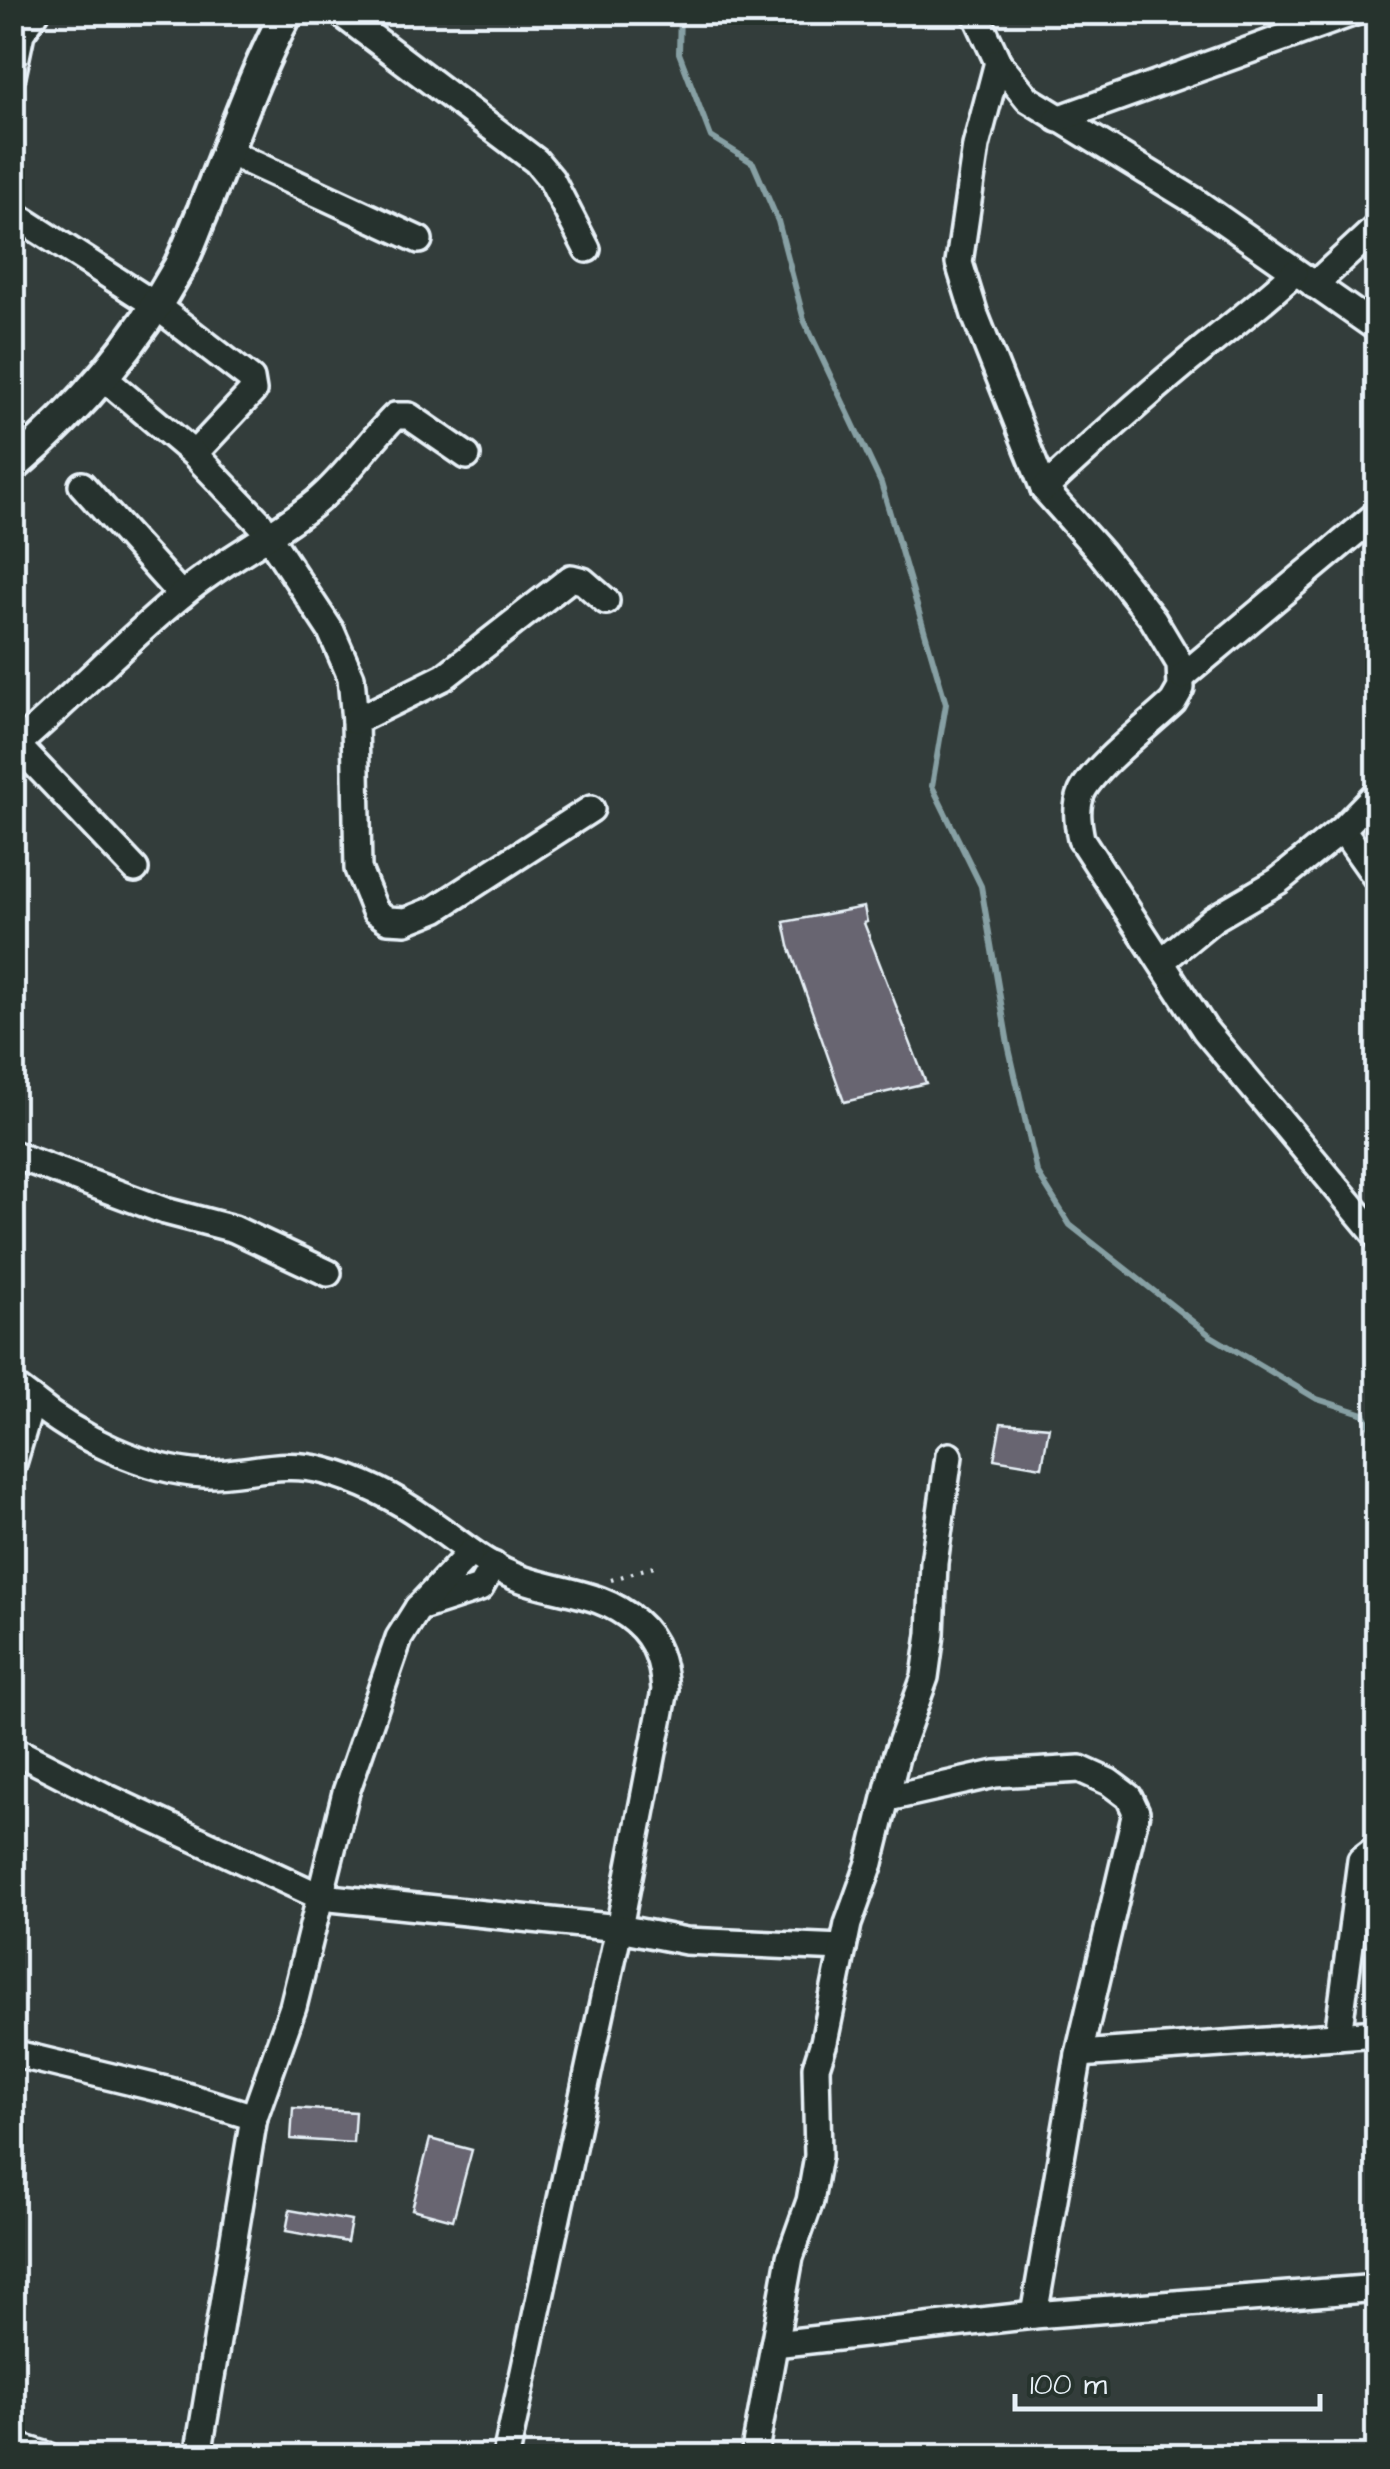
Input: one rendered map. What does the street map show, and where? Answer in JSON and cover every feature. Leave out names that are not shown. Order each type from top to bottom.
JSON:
[{"type":"street","points":[[12,467],[104,378],[180,265],[286,12]]},
{"type":"street","points":[[339,12],[536,162],[551,179],[587,249]]},
{"type":"street","points":[[975,12],[998,62],[1028,98],[1195,201],[1378,329]]},
{"type":"street","points":[[1058,119],[1355,12]]},
{"type":"street","points":[[12,76],[23,29]]},
{"type":"street","points":[[998,62],[976,146],[959,263],[975,315],[1044,490],[1152,619],[1180,664],[1182,677],[1182,688],[1173,702],[1082,792],[1078,808],[1081,840],[1216,1043],[1378,1237]]},
{"type":"street","points":[[228,152],[419,240]]},
{"type":"street","points":[[12,213],[155,305],[251,380],[253,390],[194,454]]},
{"type":"street","points":[[1044,490],[1184,364],[1378,226]]},
{"type":"street","points":[[104,378],[194,454],[269,534],[331,631],[351,677],[356,721],[358,869],[375,911],[388,920],[406,921],[436,909],[591,809]]},
{"type":"street","points":[[135,869],[14,747],[181,595],[225,560],[320,498],[357,462],[395,416],[409,416],[467,456]]},
{"type":"street","points":[[82,485],[181,595]]},
{"type":"street","points":[[1182,677],[1378,513]]},
{"type":"street","points":[[356,721],[444,677],[570,578],[583,581],[606,601]]},
{"type":"street","points":[[1162,961],[1213,919],[1278,882],[1342,829],[1378,792]]},
{"type":"street","points":[[1342,829],[1378,880]]},
{"type":"street","points":[[12,1154],[165,1211],[234,1228],[328,1273]]},
{"type":"street","points":[[12,1466],[22,1392],[72,1430],[107,1449],[182,1470],[206,1474],[294,1466],[366,1482],[481,1559],[518,1578],[584,1593],[618,1609],[640,1624],[656,1647],[664,1665],[665,1690],[619,1928],[506,2456]]},
{"type":"street","points":[[754,2456],[790,2257],[810,2201],[818,2156],[816,2067],[843,1948],[888,1798],[896,1756],[925,1677],[934,1563],[949,1456]]},
{"type":"street","points":[[198,2456],[254,2117],[294,2006],[346,1792],[399,1638],[418,1608],[481,1559]]},
{"type":"street","points":[[12,1749],[321,1897],[619,1928],[686,1940],[843,1948]]},
{"type":"street","points":[[888,1798],[995,1774],[1080,1770],[1109,1782],[1129,1797],[1136,1812],[1079,2054],[1034,2315]]},
{"type":"street","points":[[1338,2036],[1361,1860],[1378,1847]]},
{"type":"street","points":[[1079,2054],[1378,2033]]},
{"type":"street","points":[[12,2052],[170,2091],[254,2117]]},
{"type":"street","points":[[774,2344],[1034,2315],[1378,2288]]},
{"type":"street","points":[[12,2445],[48,2456]]},
{"type":"path","points":[[584,1593],[654,1566]]},
{"type":"building","points":[[864,907],[864,923],[926,1083],[844,1102],[784,922]]},
{"type":"building","points":[[1001,1423],[1049,1427],[1042,1467],[994,1459]]},
{"type":"building","points":[[293,2108],[355,2112],[353,2143],[291,2139]]},
{"type":"building","points":[[430,2139],[472,2150],[453,2220],[412,2209]]},
{"type":"building","points":[[290,2210],[351,2221],[347,2242],[286,2231]]},
{"type":"waterway","points":[[680,12],[679,53],[711,137],[753,163],[778,221],[804,320],[881,483],[946,704],[932,786],[981,886],[1008,1044],[1037,1172],[1070,1225],[1211,1336],[1317,1399],[1364,1414],[1378,1441]]}]
